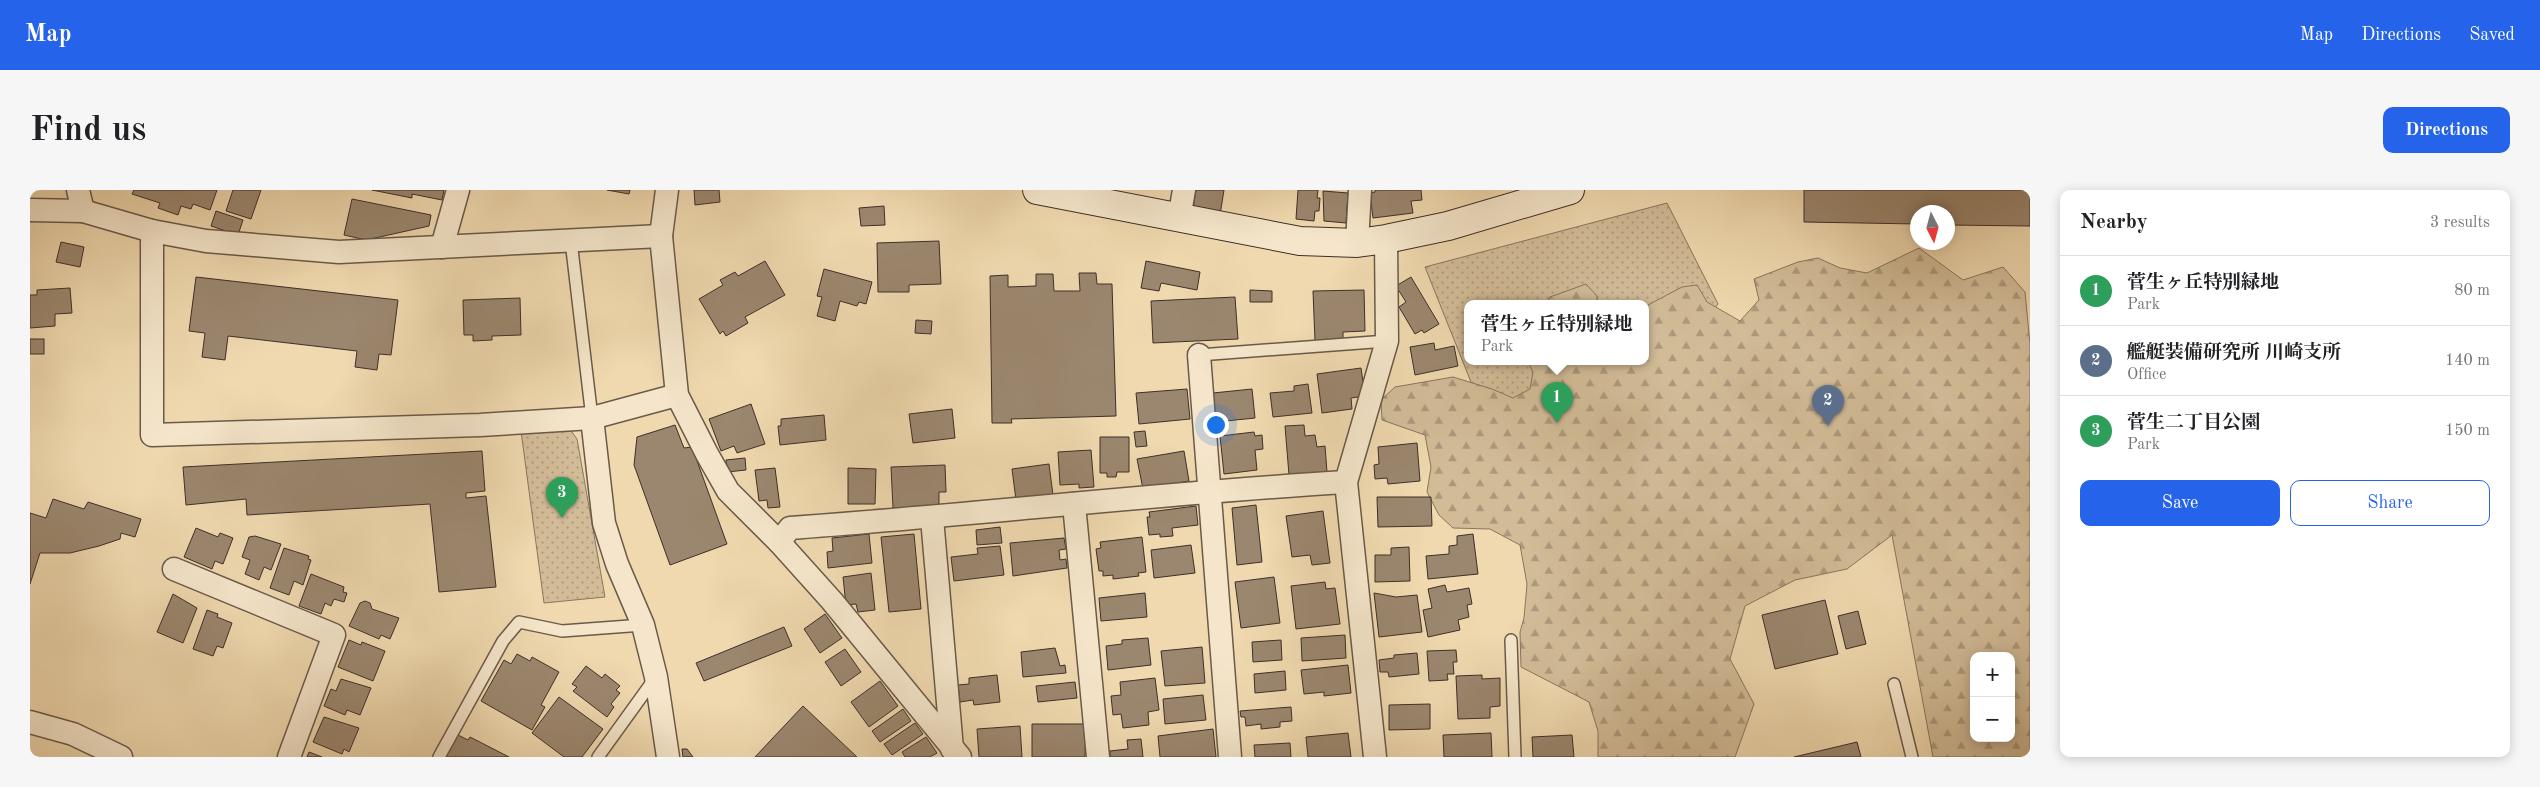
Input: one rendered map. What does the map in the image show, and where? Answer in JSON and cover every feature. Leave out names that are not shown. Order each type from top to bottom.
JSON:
[{"type":"street","points":[[442,247],[458,190]]},
{"type":"street","points":[[667,190],[661,236],[677,395],[706,454],[728,490],[779,542],[832,601],[956,753]]},
{"type":"street","points":[[1037,190],[1075,194],[1179,219],[1300,241],[1356,243],[1386,240],[1448,226],[1508,199],[1570,190]]},
{"type":"street","points":[[1179,219],[1184,190]]},
{"type":"street","points":[[1356,243],[1360,190]]},
{"type":"street","points":[[30,210],[80,201],[152,231],[206,241],[339,252],[661,236]]},
{"type":"street","points":[[152,231],[152,435],[480,425],[592,418],[677,395]]},
{"type":"street","points":[[1374,757],[1346,482],[1387,341],[1386,240]]},
{"type":"street","points":[[1199,355],[1230,757]]},
{"type":"street","points":[[592,418],[604,523],[616,564],[643,625],[656,677],[668,757]]},
{"type":"street","points":[[779,542],[790,528],[932,518],[1210,490],[1346,482]]},
{"type":"street","points":[[1074,504],[1098,757]]},
{"type":"street","points":[[932,518],[956,753]]},
{"type":"street","points":[[174,569],[334,635],[289,757]]},
{"type":"street","points":[[30,722],[73,734],[121,757]]},
{"type":"lane","points":[[571,241],[592,418]]},
{"type":"lane","points":[[1199,355],[1387,341]]},
{"type":"lane","points":[[439,757],[503,641],[519,622],[562,631],[643,625]]},
{"type":"lane","points":[[1511,640],[1515,757]]},
{"type":"lane","points":[[598,757],[656,677]]},
{"type":"lane","points":[[1894,684],[1912,757]]},
{"type":"green space","points":[[1667,203],[1718,304],[1535,542],[1464,365],[1649,365],[1649,300],[1464,300],[1464,364],[1425,267]]},
{"type":"green space","points":[[1915,250],[1922,250],[1963,280],[2003,267],[2025,292],[2030,344],[2030,757],[1933,757],[1892,535],[1847,569],[1795,580],[1745,606],[1730,659],[1754,704],[1735,757],[1598,757],[1598,731],[1589,702],[1521,667],[1520,632],[1524,618],[1527,584],[1520,545],[1490,529],[1453,528],[1439,515],[1427,492],[1431,467],[1425,435],[1382,420],[1381,400],[1395,387],[1453,377],[1492,389],[1513,398],[1530,389],[1533,372],[1530,365],[1649,365],[1649,304],[1682,287],[1697,285],[1707,302],[1740,321],[1759,300],[1754,279],[1798,262],[1818,258],[1840,268],[1867,273]]},
{"type":"green space","points":[[1586,284],[1597,296],[1597,300],[1548,300],[1550,297]]},
{"type":"green space","points":[[569,428],[577,439],[605,597],[544,603],[521,431]]},
{"type":"building","points":[[134,190],[217,190],[210,210],[193,204],[191,209],[181,206],[178,215],[158,208],[160,203],[132,194]]},
{"type":"building","points":[[233,190],[261,190],[251,219],[226,211]]},
{"type":"building","points":[[372,190],[444,190],[442,200],[412,194],[412,198]]},
{"type":"building","points":[[607,190],[630,190],[629,194]]},
{"type":"building","points":[[694,190],[719,190],[720,202],[695,205]]},
{"type":"building","points":[[1196,190],[1224,190],[1220,215],[1193,209]]},
{"type":"building","points":[[1298,190],[1318,190],[1317,198],[1320,198],[1319,211],[1315,211],[1314,221],[1296,219]]},
{"type":"building","points":[[1375,190],[1421,190],[1422,200],[1411,201],[1413,213],[1373,218],[1370,193],[1375,192]]},
{"type":"building","points":[[1804,190],[2030,190],[2030,226],[1955,225],[1955,205],[1910,205],[1910,224],[1804,222]]},
{"type":"building","points":[[1323,191],[1348,193],[1346,223],[1324,221]]},
{"type":"building","points":[[352,199],[431,215],[429,226],[366,240],[344,235]]},
{"type":"building","points":[[884,206],[885,225],[861,226],[859,208]]},
{"type":"building","points":[[216,211],[243,220],[238,235],[211,226]]},
{"type":"building","points":[[939,241],[941,284],[909,285],[909,292],[878,292],[877,243]]},
{"type":"building","points":[[61,242],[84,247],[80,267],[56,262]]},
{"type":"building","points":[[765,261],[785,295],[745,317],[748,323],[726,336],[723,331],[720,334],[699,299],[723,285],[720,280],[735,272],[738,276]]},
{"type":"building","points":[[1146,261],[1200,272],[1197,290],[1161,283],[1159,291],[1141,288]]},
{"type":"building","points":[[824,269],[872,282],[866,304],[859,302],[857,306],[840,301],[835,321],[817,316],[822,297],[817,296]]},
{"type":"building","points":[[1079,273],[1096,273],[1097,284],[1112,284],[1116,416],[1011,419],[1012,423],[992,423],[990,276],[1008,275],[1008,287],[1036,286],[1036,274],[1053,274],[1054,291],[1080,291]]},
{"type":"building","points":[[196,277],[398,300],[391,355],[379,354],[377,370],[355,367],[357,351],[228,336],[225,360],[202,357],[205,333],[189,331]]},
{"type":"building","points":[[1411,277],[1439,324],[1424,333],[1422,330],[1415,334],[1399,307],[1406,302],[1396,286]]},
{"type":"building","points":[[70,288],[72,313],[55,314],[55,326],[30,328],[30,295],[37,295],[37,290]]},
{"type":"building","points":[[1250,290],[1272,291],[1272,302],[1250,302]]},
{"type":"building","points":[[1364,290],[1365,331],[1343,332],[1343,340],[1315,341],[1313,291]]},
{"type":"building","points":[[1235,297],[1238,339],[1153,343],[1151,301]]},
{"type":"building","points":[[520,298],[521,335],[492,336],[492,340],[473,341],[473,335],[464,335],[463,300]]},
{"type":"building","points":[[916,320],[932,321],[931,334],[915,333]]},
{"type":"building","points":[[30,339],[44,339],[44,354],[30,354]]},
{"type":"building","points":[[1434,343],[1435,350],[1454,346],[1458,366],[1415,375],[1410,347]]},
{"type":"building","points":[[1361,368],[1365,396],[1351,398],[1352,409],[1322,413],[1317,374]]},
{"type":"building","points":[[1308,384],[1312,413],[1273,417],[1270,393],[1294,391],[1294,386]]},
{"type":"building","points":[[1187,389],[1190,419],[1139,424],[1136,393]]},
{"type":"building","points":[[1252,389],[1255,418],[1216,422],[1213,393]]},
{"type":"building","points":[[751,404],[765,444],[737,453],[734,446],[721,451],[709,419]]},
{"type":"building","points":[[952,409],[955,438],[913,443],[909,414]]},
{"type":"building","points":[[824,415],[826,440],[780,445],[778,426],[781,426],[781,419]]},
{"type":"building","points":[[675,425],[684,448],[692,447],[727,544],[670,565],[634,465],[637,437]]},
{"type":"building","points":[[1304,425],[1305,436],[1315,435],[1317,447],[1325,446],[1327,472],[1289,475],[1285,426]]},
{"type":"building","points":[[1145,431],[1147,446],[1136,447],[1134,432]]},
{"type":"building","points":[[1254,432],[1255,436],[1262,435],[1263,449],[1255,450],[1257,470],[1224,474],[1220,436]]},
{"type":"building","points":[[1100,437],[1129,437],[1129,472],[1117,472],[1116,477],[1107,477],[1107,473],[1100,473]]},
{"type":"building","points":[[1417,443],[1420,481],[1388,484],[1387,478],[1375,479],[1374,465],[1379,464],[1378,447]]},
{"type":"building","points":[[1091,450],[1094,487],[1079,488],[1079,484],[1060,485],[1058,452]]},
{"type":"building","points":[[482,451],[485,491],[466,493],[466,498],[486,496],[496,587],[439,592],[430,504],[247,515],[246,499],[186,505],[183,467]]},
{"type":"building","points":[[1184,451],[1189,481],[1143,489],[1137,459]]},
{"type":"building","points":[[745,458],[746,470],[727,472],[726,460]]},
{"type":"building","points":[[1049,464],[1053,495],[1016,500],[1012,469]]},
{"type":"building","points":[[945,465],[946,492],[939,492],[939,506],[893,508],[891,467]]},
{"type":"building","points":[[775,468],[780,507],[768,508],[767,500],[759,501],[755,470]]},
{"type":"building","points":[[848,468],[876,469],[875,504],[848,504]]},
{"type":"building","points":[[1377,497],[1431,497],[1432,526],[1378,527]]},
{"type":"building","points":[[53,499],[84,509],[88,502],[141,519],[135,537],[121,533],[120,539],[99,546],[70,553],[40,553],[30,584],[30,513],[46,518]]},
{"type":"building","points":[[1256,505],[1262,562],[1237,565],[1232,508]]},
{"type":"building","points":[[1196,506],[1198,525],[1172,528],[1173,536],[1160,537],[1160,534],[1149,535],[1147,517],[1150,517],[1149,512]]},
{"type":"building","points":[[1323,511],[1330,563],[1312,565],[1310,555],[1292,557],[1286,516]]},
{"type":"building","points":[[1000,527],[1002,543],[977,545],[976,530]]},
{"type":"building","points":[[196,528],[218,537],[220,533],[233,538],[223,564],[215,561],[212,569],[184,557]]},
{"type":"building","points":[[869,534],[872,563],[828,568],[827,552],[833,551],[832,538]]},
{"type":"building","points":[[914,534],[921,609],[889,612],[881,537]]},
{"type":"building","points":[[1473,534],[1478,574],[1428,579],[1426,556],[1449,554],[1449,546],[1457,545],[1457,536]]},
{"type":"building","points":[[255,536],[281,544],[271,570],[264,567],[259,580],[245,574],[250,560],[242,557],[249,537]]},
{"type":"building","points":[[1142,537],[1146,572],[1138,573],[1139,576],[1113,579],[1113,575],[1103,576],[1103,571],[1099,571],[1096,549],[1101,548],[1100,542]]},
{"type":"building","points":[[1064,538],[1066,549],[1059,550],[1060,560],[1066,559],[1067,568],[1013,576],[1010,543]]},
{"type":"building","points":[[1191,545],[1195,573],[1154,578],[1151,550]]},
{"type":"building","points":[[1000,546],[1004,575],[954,581],[951,557],[978,554],[977,548]]},
{"type":"building","points":[[1409,547],[1410,581],[1375,582],[1375,555],[1391,555],[1391,548]]},
{"type":"building","points":[[284,548],[309,556],[308,559],[311,560],[303,585],[294,581],[289,595],[270,588]]},
{"type":"building","points":[[871,573],[875,610],[858,612],[856,604],[846,605],[843,577]]},
{"type":"building","points":[[311,574],[344,587],[343,592],[347,593],[344,602],[334,599],[331,606],[325,603],[321,614],[299,606]]},
{"type":"building","points":[[1274,577],[1280,623],[1241,628],[1235,582]]},
{"type":"building","points":[[1325,582],[1326,589],[1335,588],[1340,624],[1296,629],[1291,586]]},
{"type":"building","points":[[1445,585],[1447,592],[1469,588],[1472,604],[1467,605],[1469,617],[1458,620],[1460,630],[1428,637],[1423,610],[1432,608],[1428,589]]},
{"type":"building","points":[[1145,593],[1147,617],[1101,621],[1099,598]]},
{"type":"building","points":[[1374,593],[1396,597],[1417,595],[1422,632],[1379,637]]},
{"type":"building","points":[[173,594],[197,608],[183,643],[157,632]]},
{"type":"building","points":[[1825,600],[1838,654],[1775,669],[1762,615]]},
{"type":"building","points":[[365,601],[370,603],[372,609],[399,618],[390,639],[381,635],[379,639],[349,626],[360,603]]},
{"type":"building","points":[[207,610],[218,614],[217,617],[232,623],[223,648],[217,646],[213,656],[193,649]]},
{"type":"building","points":[[1858,611],[1866,644],[1846,649],[1838,616]]},
{"type":"building","points":[[825,614],[842,638],[820,653],[804,629]]},
{"type":"building","points":[[784,627],[792,646],[704,681],[696,663]]},
{"type":"building","points":[[1345,635],[1346,658],[1302,661],[1301,638]]},
{"type":"building","points":[[1148,638],[1151,665],[1108,670],[1106,646],[1122,644],[1122,640]]},
{"type":"building","points":[[349,640],[361,645],[362,642],[385,651],[373,681],[338,667]]},
{"type":"building","points":[[1281,640],[1282,660],[1253,662],[1252,642]]},
{"type":"building","points":[[1202,647],[1205,683],[1165,686],[1161,651]]},
{"type":"building","points":[[1055,648],[1060,666],[1065,665],[1066,673],[1023,677],[1021,652]]},
{"type":"building","points":[[845,649],[861,672],[841,686],[825,662]]},
{"type":"building","points":[[1456,650],[1457,662],[1453,662],[1454,674],[1447,674],[1448,680],[1429,681],[1427,651]]},
{"type":"building","points":[[1417,653],[1419,674],[1389,677],[1388,672],[1380,672],[1379,660],[1394,658],[1394,655]]},
{"type":"building","points":[[517,654],[530,661],[532,657],[559,672],[541,705],[545,707],[532,730],[481,701],[504,660],[511,664]]},
{"type":"building","points":[[1348,665],[1351,693],[1324,696],[1324,692],[1304,694],[1301,670]]},
{"type":"building","points":[[586,666],[602,678],[605,674],[620,686],[616,690],[620,693],[611,704],[614,707],[607,717],[573,691],[577,687],[572,684]]},
{"type":"building","points":[[1285,671],[1286,690],[1255,693],[1254,674]]},
{"type":"building","points":[[997,675],[1000,702],[974,705],[973,700],[960,702],[958,685],[969,684],[969,678]]},
{"type":"building","points":[[1482,675],[1482,679],[1500,678],[1500,706],[1490,707],[1490,718],[1458,719],[1456,676]]},
{"type":"building","points":[[1155,678],[1159,710],[1148,712],[1149,725],[1123,728],[1121,714],[1113,715],[1111,696],[1121,695],[1120,682]]},
{"type":"building","points":[[341,679],[371,688],[360,715],[347,710],[345,715],[324,706],[331,689],[336,691]]},
{"type":"building","points":[[880,681],[898,706],[869,727],[851,702]]},
{"type":"building","points":[[1075,682],[1077,698],[1038,702],[1036,686]]},
{"type":"building","points":[[1203,695],[1206,720],[1165,724],[1163,699]]},
{"type":"building","points":[[559,697],[603,729],[582,757],[564,757],[532,733]]},
{"type":"building","points":[[1430,704],[1430,729],[1389,730],[1389,705]]},
{"type":"building","points":[[803,706],[857,757],[755,757]]},
{"type":"building","points":[[1291,707],[1292,721],[1280,722],[1280,727],[1261,729],[1261,724],[1246,726],[1245,717],[1241,717],[1240,711]]},
{"type":"building","points":[[903,709],[911,721],[880,742],[872,731]]},
{"type":"building","points":[[324,717],[359,728],[349,752],[344,749],[342,754],[313,742]]},
{"type":"building","points":[[915,723],[923,734],[892,755],[884,744]]},
{"type":"building","points":[[1032,724],[1086,724],[1085,757],[1032,757]]},
{"type":"building","points":[[1020,726],[1022,757],[979,757],[977,729]]},
{"type":"building","points":[[1213,729],[1216,757],[1160,757],[1158,736]]},
{"type":"building","points":[[1348,733],[1351,757],[1308,757],[1306,737]]},
{"type":"building","points":[[1491,733],[1492,757],[1444,757],[1443,735]]},
{"type":"building","points":[[458,735],[468,740],[470,737],[509,757],[446,757]]},
{"type":"building","points":[[1572,735],[1574,757],[1533,757],[1532,737]]},
{"type":"building","points":[[926,737],[937,753],[930,757],[905,757],[902,752]]},
{"type":"building","points":[[1141,739],[1143,757],[1110,757],[1110,751],[1128,749],[1127,740]]},
{"type":"building","points":[[1857,742],[1861,757],[1794,757]]},
{"type":"building","points":[[1290,743],[1291,757],[1255,757],[1254,745]]},
{"type":"building","points":[[682,749],[687,749],[693,757],[683,757]]},
{"type":"building","points":[[309,752],[322,757],[307,757]]},
{"type":"place","name":"菅生ヶ丘特別緑地","points":[[1557,423]]},
{"type":"place","name":"艦艇装備研究所 川崎支所","points":[[1828,426]]},
{"type":"place","name":"菅生二丁目公園","points":[[562,518]]}]
